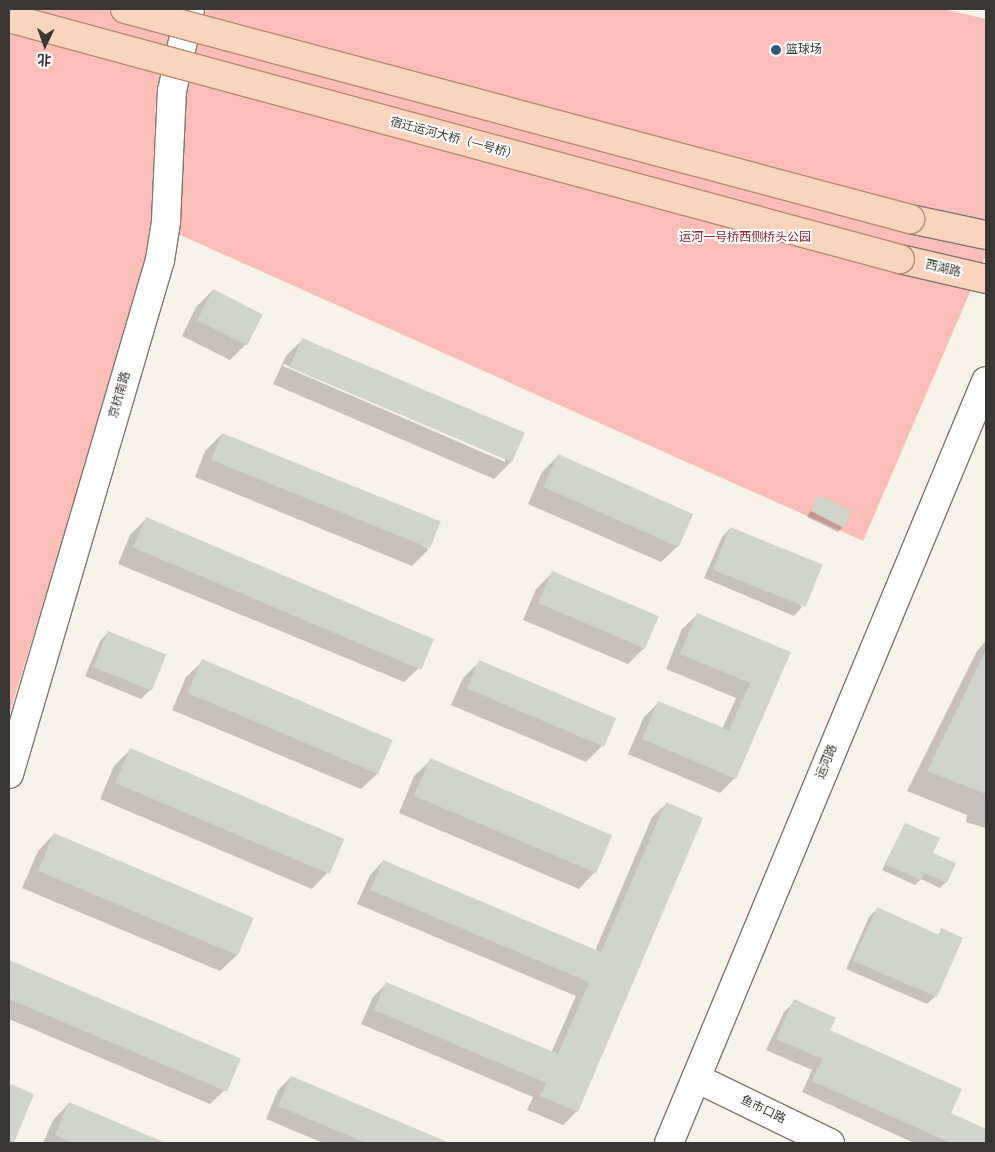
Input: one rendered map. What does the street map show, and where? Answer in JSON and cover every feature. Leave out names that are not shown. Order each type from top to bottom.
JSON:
[{"type":"main road","points":[[125,9],[910,219],[986,235]]},
{"type":"main road","name":"宿迁运河大桥（一号桥）","points":[[9,18],[900,259]]},
{"type":"main road","name":"西湖路","points":[[900,259],[986,279]]},
{"type":"street","name":"京杭南路","points":[[9,774],[160,260],[166,221],[172,91],[190,9]]},
{"type":"street","name":"运河路","points":[[669,1143],[986,381]]},
{"type":"street","name":"鱼市口路","points":[[696,1078],[830,1143]]},
{"type":"green space","points":[[9,9],[176,9],[156,91],[150,257],[9,715]]},
{"type":"green space","name":"运河一号桥西侧桥头公园","points":[[206,9],[942,9],[986,19],[986,255],[863,541],[178,234],[181,102]]},
{"type":"building","points":[[213,289],[263,314],[247,346],[197,320]]},
{"type":"building","points":[[302,338],[525,433],[512,462],[289,367]]},
{"type":"building","points":[[222,433],[441,521],[430,548],[211,460]]},
{"type":"building","points":[[558,454],[693,514],[679,547],[543,487]]},
{"type":"building","points":[[819,495],[852,512],[844,528],[811,511]]},
{"type":"building","points":[[146,517],[434,639],[421,670],[133,547]]},
{"type":"building","points":[[730,527],[823,564],[805,607],[713,570]]},
{"type":"building","points":[[552,571],[659,616],[645,649],[538,603]]},
{"type":"building","points":[[697,613],[791,652],[736,779],[642,739],[658,701],[729,730],[750,683],[680,654]]},
{"type":"building","points":[[108,631],[166,655],[152,691],[93,667]]},
{"type":"building","points":[[986,650],[986,794],[927,771]]},
{"type":"building","points":[[202,659],[393,740],[378,774],[188,693]]},
{"type":"building","points":[[479,660],[616,718],[604,747],[467,689]]},
{"type":"building","points":[[130,748],[344,839],[330,874],[115,783]]},
{"type":"building","points":[[430,758],[612,835],[596,873],[414,796]]},
{"type":"building","points":[[666,802],[703,818],[578,1112],[540,1096],[546,1083],[374,1010],[386,982],[558,1054],[589,982],[370,890],[383,860],[601,952]]},
{"type":"building","points":[[905,823],[940,838],[933,853],[956,863],[947,883],[924,873],[921,880],[886,865]]},
{"type":"building","points":[[54,833],[254,918],[238,956],[38,871]]},
{"type":"building","points":[[877,907],[939,935],[941,928],[963,938],[937,997],[853,961]]},
{"type":"building","points":[[9,960],[241,1058],[227,1092],[9,999]]},
{"type":"building","points":[[794,999],[836,1018],[830,1030],[962,1089],[951,1113],[986,1129],[986,1143],[951,1143],[812,1081],[822,1059],[776,1039]]},
{"type":"building","points":[[291,1076],[450,1143],[366,1143],[278,1106]]},
{"type":"building","points":[[9,1083],[34,1094],[14,1143],[9,1143]]},
{"type":"building","points":[[69,1102],[166,1143],[73,1143],[55,1135]]},
{"type":"place","name":"篮球场","points":[[776,50]]}]
